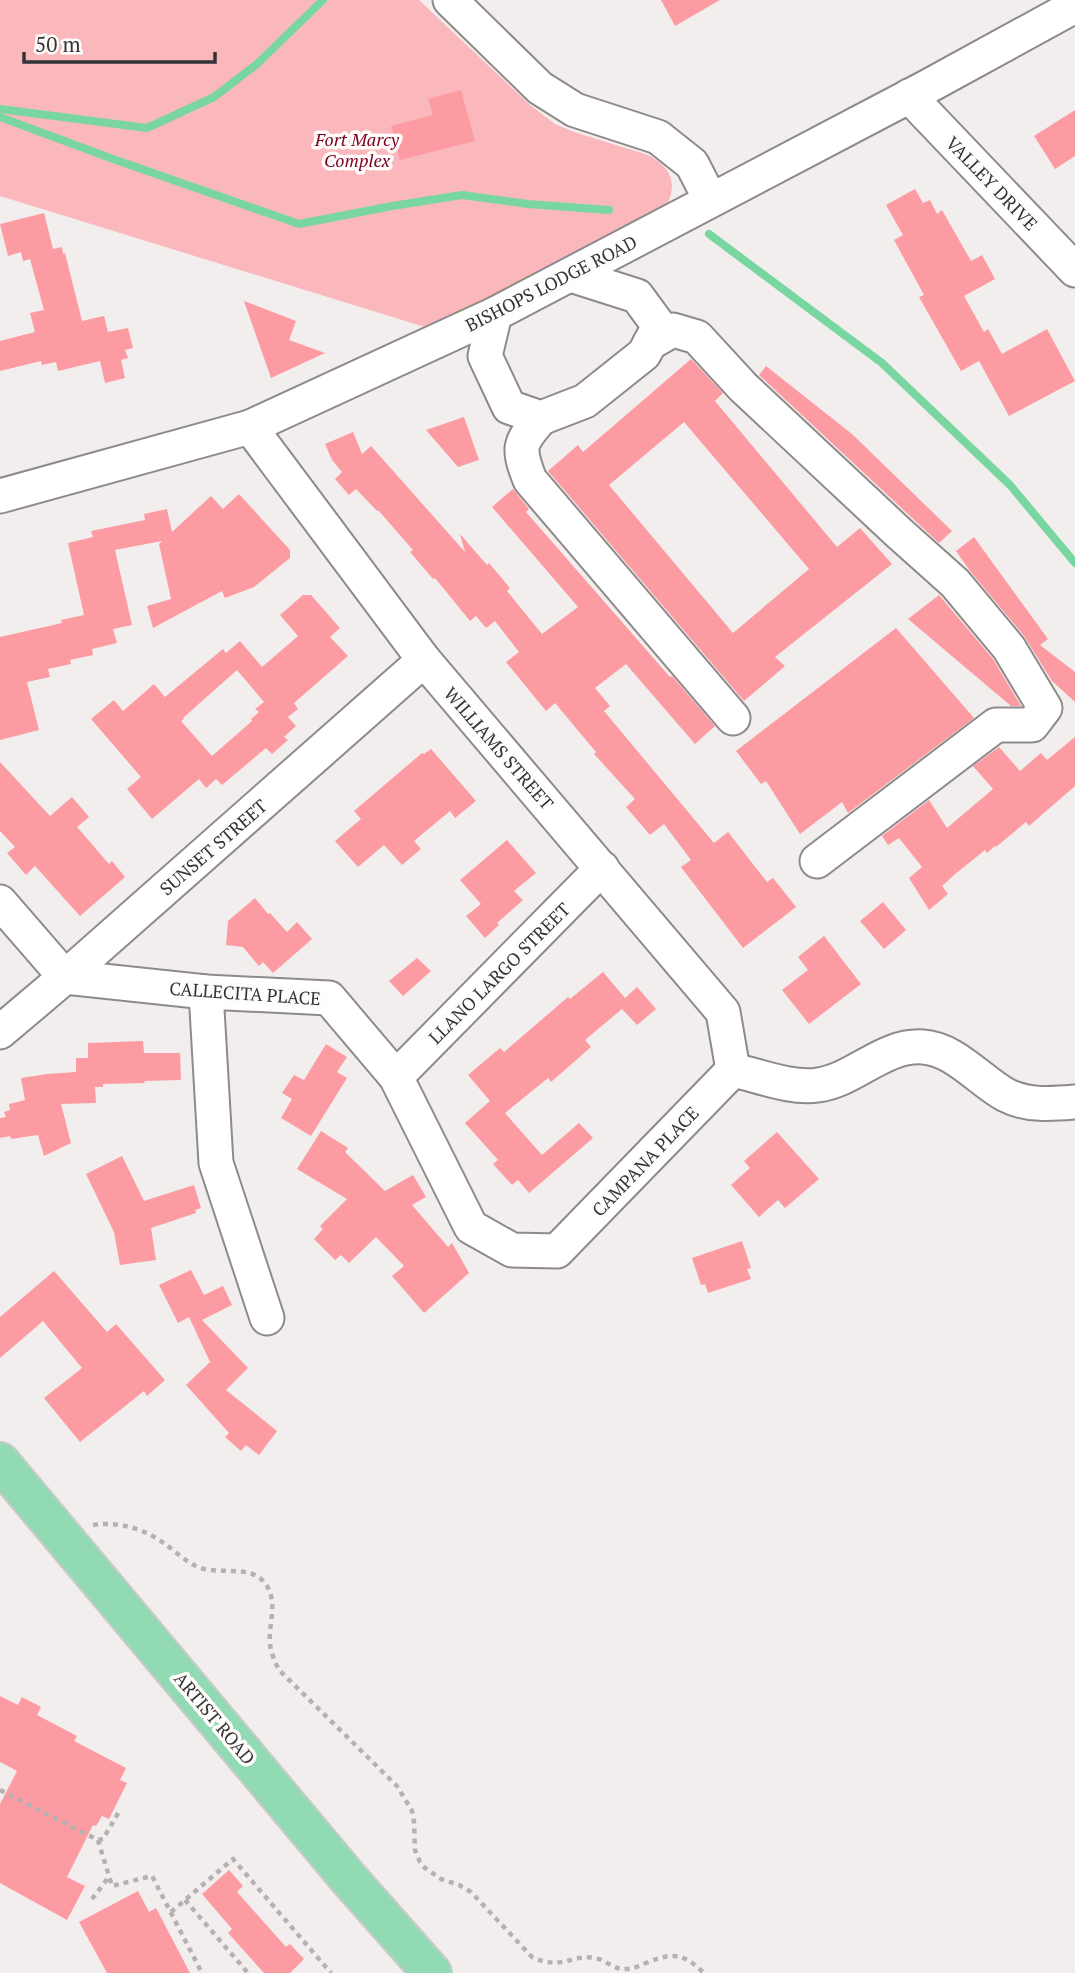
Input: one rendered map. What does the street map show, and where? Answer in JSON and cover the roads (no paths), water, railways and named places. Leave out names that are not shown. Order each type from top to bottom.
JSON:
[{"type":"main road","name":"ARTIST ROAD","points":[[0,1462],[349,1879],[432,1973]]},
{"type":"street","points":[[450,0],[540,88],[575,110],[658,137],[692,164],[710,199]]},
{"type":"street","name":"BISHOPS LODGE ROAD","points":[[0,496],[250,427],[495,314],[1075,6]]},
{"type":"street","name":"VALLEY DRIVE","points":[[909,96],[1075,270]]},
{"type":"street","points":[[570,275],[637,296],[659,326],[644,354],[584,401],[541,418],[524,437],[521,458],[530,480],[733,718]]},
{"type":"street","points":[[495,314],[485,356],[509,407],[541,418]]},
{"type":"street","points":[[650,343],[673,330],[697,337],[743,387],[955,583],[1009,648],[1045,708],[1032,725],[996,725],[817,860]]},
{"type":"street","name":"WILLIAMS STREET","points":[[250,427],[424,660],[723,1012],[733,1070]]},
{"type":"street","name":"SUNSET STREET","points":[[0,1032],[424,660]]},
{"type":"street","name":"LLANO LARGO STREET","points":[[396,1077],[602,869]]},
{"type":"street","points":[[0,902],[65,977]]},
{"type":"street","name":"CALLECITA PLACE","points":[[65,977],[206,992],[329,998],[396,1077],[471,1227],[512,1250],[557,1251]]},
{"type":"street","points":[[206,992],[216,1163],[267,1318]]},
{"type":"street","points":[[733,1070],[801,1085],[817,1085],[832,1082],[891,1053],[907,1048],[925,1047],[956,1060],[1005,1094],[1020,1101],[1075,1102]]},
{"type":"street","name":"CAMPANA PLACE","points":[[557,1251],[733,1070]]},
{"type":"waterway","points":[[0,109],[147,128],[214,97],[257,64],[323,0]]},
{"type":"waterway","points":[[0,117],[299,224],[462,195],[528,204],[609,210]]},
{"type":"waterway","points":[[709,234],[882,363],[1010,485],[1075,563]]},
{"type":"park label","name":"Fort Marcy Complex","points":[[357,149]]}]
